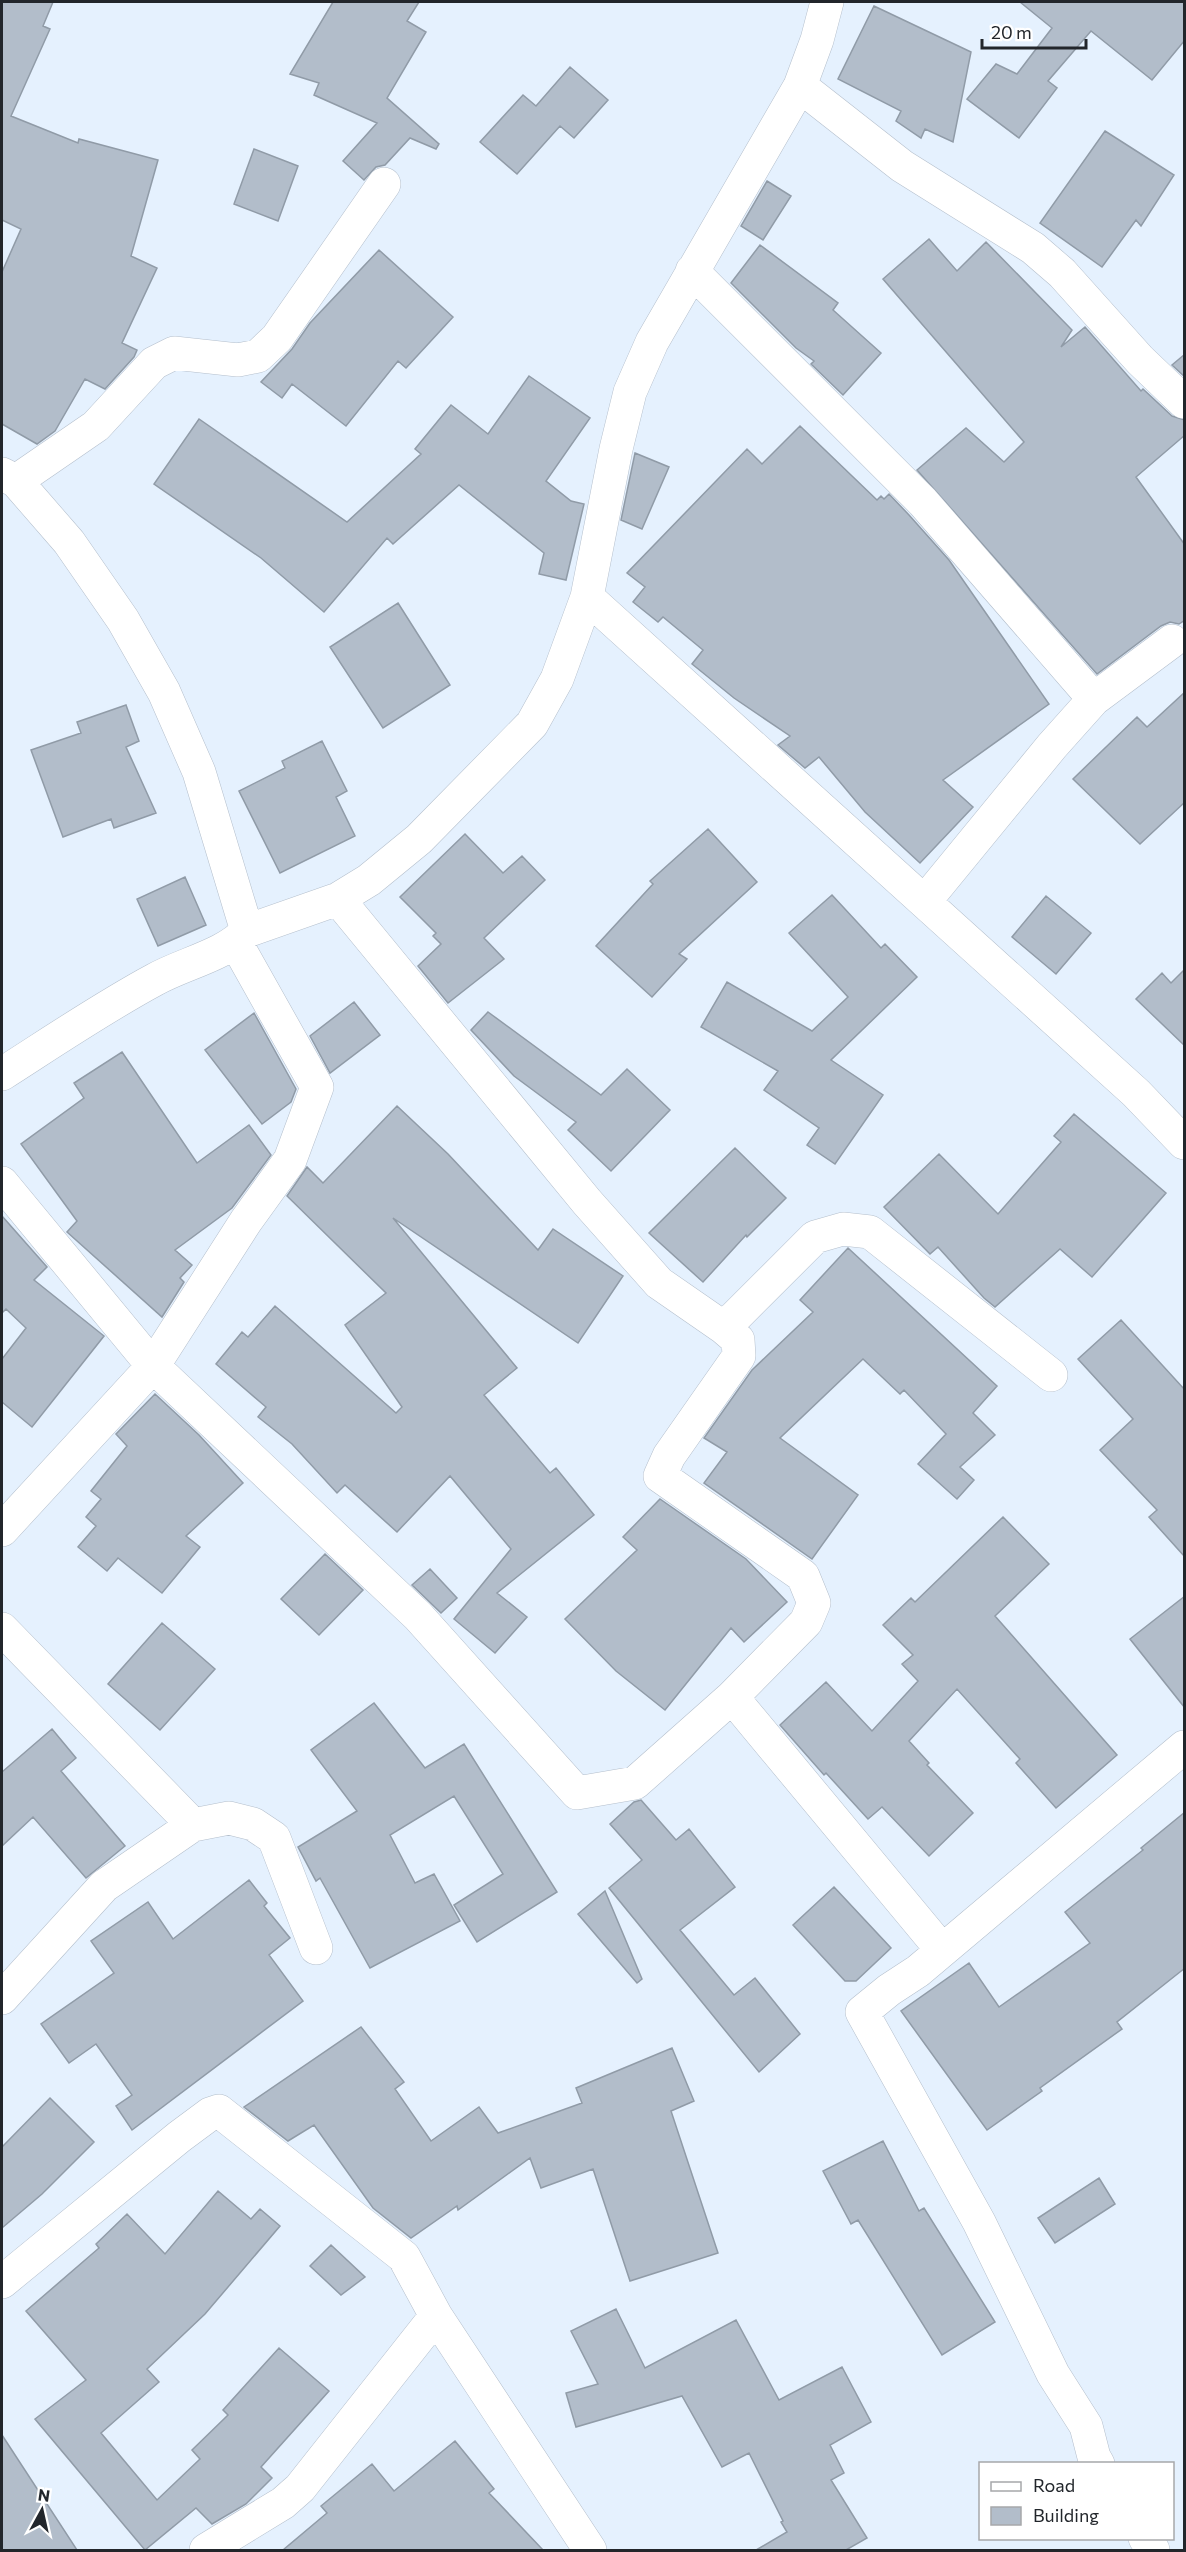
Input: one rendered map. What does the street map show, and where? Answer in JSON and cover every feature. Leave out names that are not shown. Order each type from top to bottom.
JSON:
[{"type":"street","points":[[2,1074],[123,997],[161,976],[242,937],[338,899],[369,880],[419,839],[532,724],[557,679],[587,597],[616,449],[630,392],[652,342],[800,86],[817,40],[827,2]]},
{"type":"street","points":[[800,86],[902,166],[1033,248],[1062,273],[1140,360],[1185,402]]},
{"type":"street","points":[[2,1530],[153,1366],[246,1221],[290,1160],[317,1087],[242,937],[199,772],[164,692],[123,620],[69,542],[9,477],[96,426],[154,363],[174,352],[238,360],[258,356],[277,338],[384,184]]},
{"type":"street","points":[[692,271],[923,502],[1094,699]]},
{"type":"street","points":[[587,597],[1136,1093],[1185,1143]]},
{"type":"street","points":[[925,902],[1052,746],[1094,699],[1172,641]]},
{"type":"street","points":[[2,1183],[153,1366],[418,1617],[577,1793],[635,1783],[732,1697],[806,1622],[814,1603],[803,1576],[660,1476],[669,1456],[740,1356],[738,1341],[724,1328],[651,1275],[586,1202],[338,899]]},
{"type":"street","points":[[724,1328],[815,1237],[843,1229],[870,1232],[1051,1375]]},
{"type":"street","points":[[2,1629],[192,1825]]},
{"type":"street","points":[[732,1697],[942,1950]]},
{"type":"street","points":[[1097,2462],[1086,2426],[1053,2374],[979,2222],[862,2013],[942,1950],[1185,1747]]},
{"type":"street","points":[[2,1998],[104,1886],[192,1825],[229,1818],[253,1824],[274,1838],[316,1948]]},
{"type":"street","points":[[2,2282],[179,2137],[210,2114],[219,2111],[404,2258],[436,2316],[590,2550]]},
{"type":"street","points":[[206,2550],[283,2503],[300,2488],[436,2316]]},
{"type":"building","points":[[2,2],[53,2],[43,26],[50,29],[11,116],[78,143],[79,139],[158,160],[131,256],[157,268],[122,343],[137,350],[134,357],[105,389],[85,379],[55,431],[37,444],[2,424],[2,272],[21,229],[2,220]]},
{"type":"building","points":[[333,2],[419,2],[407,21],[426,32],[387,98],[439,144],[436,149],[410,138],[385,165],[376,167],[364,180],[343,161],[377,123],[314,95],[319,83],[290,74]]},
{"type":"building","points":[[1020,2],[1185,2],[1185,40],[1152,80],[1091,31],[1048,81],[1057,88],[1019,138],[967,99],[996,64],[1017,74],[1052,28]]},
{"type":"building","points":[[874,6],[971,52],[953,142],[925,129],[921,138],[896,121],[901,111],[838,79]]},
{"type":"building","points":[[570,67],[608,100],[574,138],[560,126],[517,174],[480,142],[523,95],[536,106]]},
{"type":"building","points":[[1105,131],[1174,175],[1141,226],[1136,220],[1102,267],[1040,223]]},
{"type":"building","points":[[254,149],[298,166],[278,221],[234,204]]},
{"type":"building","points":[[767,181],[791,196],[763,240],[741,226]]},
{"type":"building","points":[[929,239],[957,271],[986,242],[1072,330],[1061,347],[1085,327],[1141,391],[1143,389],[1172,416],[1185,420],[1185,435],[1136,477],[1185,545],[1185,620],[1179,624],[1170,622],[1161,626],[1097,674],[917,470],[966,428],[1004,462],[1024,442],[883,279]]},
{"type":"building","points":[[760,245],[838,303],[833,310],[881,353],[843,395],[811,364],[814,361],[796,348],[731,283]]},
{"type":"building","points":[[379,250],[453,317],[406,368],[398,361],[346,426],[292,384],[282,398],[261,382],[292,349],[310,323]]},
{"type":"building","points":[[1185,354],[1185,377],[1172,365]]},
{"type":"building","points":[[529,376],[590,418],[546,481],[571,501],[584,504],[566,580],[539,574],[544,553],[459,485],[393,544],[387,538],[324,612],[261,558],[154,484],[199,419],[347,522],[421,454],[415,449],[451,405],[488,434]]},
{"type":"building","points":[[800,426],[877,500],[881,496],[884,499],[889,494],[909,515],[949,560],[1049,704],[943,780],[973,807],[920,863],[865,812],[819,757],[805,768],[778,745],[790,736],[734,698],[692,664],[703,650],[663,617],[658,622],[633,602],[645,587],[627,573],[747,449],[762,464]]},
{"type":"building","points":[[635,453],[669,467],[642,529],[621,520]]},
{"type":"building","points":[[398,603],[450,685],[383,728],[330,647]]},
{"type":"building","points":[[1185,692],[1185,802],[1140,844],[1073,779],[1137,717],[1147,727]]},
{"type":"building","points":[[126,705],[139,741],[126,747],[156,813],[114,828],[111,819],[63,837],[31,750],[81,733],[77,722]]},
{"type":"building","points":[[322,741],[347,791],[336,797],[355,836],[280,873],[239,791],[285,768],[282,761]]},
{"type":"building","points":[[708,829],[757,882],[679,954],[687,959],[652,997],[596,946],[653,884],[650,881]]},
{"type":"building","points":[[465,834],[503,873],[522,856],[545,880],[484,938],[504,959],[448,1003],[418,966],[441,944],[433,936],[436,933],[400,897]]},
{"type":"building","points":[[185,877],[206,925],[158,946],[137,899]]},
{"type":"building","points":[[832,895],[881,948],[885,944],[917,977],[831,1060],[883,1095],[835,1164],[807,1145],[819,1128],[764,1090],[778,1071],[701,1027],[727,982],[812,1031],[848,997],[789,933]]},
{"type":"building","points":[[1046,896],[1091,933],[1056,974],[1012,937]]},
{"type":"building","points":[[1185,969],[1185,1046],[1136,999],[1162,973],[1171,983]]},
{"type":"building","points":[[354,1002],[380,1035],[330,1073],[310,1036]]},
{"type":"building","points":[[488,1012],[601,1095],[627,1069],[670,1110],[611,1171],[568,1130],[576,1122],[514,1076],[471,1030]]},
{"type":"building","points":[[254,1013],[296,1089],[291,1102],[262,1124],[205,1050]]},
{"type":"building","points":[[122,1052],[197,1163],[249,1125],[271,1155],[232,1208],[175,1250],[192,1265],[180,1278],[184,1282],[162,1317],[67,1232],[77,1221],[21,1144],[84,1098],[74,1083]]},
{"type":"building","points":[[397,1106],[448,1154],[538,1250],[553,1229],[623,1276],[578,1343],[393,1218],[517,1368],[484,1395],[550,1473],[556,1468],[594,1515],[497,1593],[527,1617],[495,1653],[454,1619],[511,1549],[450,1476],[397,1532],[345,1485],[337,1493],[292,1444],[258,1417],[266,1407],[216,1364],[242,1332],[248,1337],[275,1306],[396,1413],[402,1407],[345,1325],[386,1293],[287,1196],[307,1167],[323,1183]]},
{"type":"building","points":[[1074,1114],[1166,1193],[1092,1277],[1060,1249],[995,1307],[938,1247],[930,1254],[884,1207],[939,1154],[998,1214],[1061,1142],[1054,1136]]},
{"type":"building","points":[[735,1148],[786,1198],[747,1237],[746,1235],[703,1282],[649,1233]]},
{"type":"building","points":[[2,1216],[47,1267],[34,1280],[104,1336],[32,1427],[2,1402],[2,1359],[26,1328],[6,1309],[2,1313]]},
{"type":"building","points":[[848,1248],[997,1386],[973,1413],[995,1435],[960,1467],[974,1480],[957,1499],[918,1464],[946,1434],[904,1390],[900,1394],[863,1359],[780,1438],[858,1495],[812,1559],[704,1483],[727,1452],[704,1438],[752,1370],[813,1312],[800,1300]]},
{"type":"building","points":[[1121,1320],[1185,1390],[1185,1557],[1149,1517],[1157,1510],[1100,1450],[1133,1419],[1078,1359]]},
{"type":"building","points":[[155,1394],[199,1435],[243,1483],[186,1536],[200,1547],[162,1593],[118,1558],[107,1571],[78,1547],[96,1526],[86,1517],[101,1499],[91,1491],[127,1446],[116,1434]]},
{"type":"building","points":[[660,1499],[746,1559],[787,1602],[744,1642],[731,1628],[665,1710],[616,1671],[565,1619],[637,1550],[623,1537]]},
{"type":"building","points":[[1003,1517],[1049,1564],[995,1616],[1117,1755],[1056,1808],[1016,1763],[1020,1759],[957,1689],[909,1741],[929,1763],[927,1765],[973,1813],[929,1856],[882,1807],[868,1819],[826,1773],[824,1775],[780,1725],[826,1682],[872,1731],[918,1681],[902,1664],[913,1655],[883,1625],[911,1598],[915,1602]]},
{"type":"building","points":[[325,1554],[363,1590],[319,1635],[281,1599]]},
{"type":"building","points":[[430,1569],[457,1598],[441,1613],[412,1585]]},
{"type":"building","points":[[1185,1596],[1185,1708],[1130,1639]]},
{"type":"building","points":[[162,1623],[215,1669],[160,1730],[108,1684]]},
{"type":"building","points":[[374,1703],[425,1768],[464,1744],[557,1892],[477,1942],[454,1905],[503,1874],[454,1796],[390,1835],[415,1883],[434,1874],[460,1921],[370,1968],[320,1878],[316,1881],[298,1847],[357,1811],[311,1750]]},
{"type":"building","points":[[52,1729],[76,1758],[61,1771],[125,1846],[86,1878],[33,1817],[2,1846],[2,1772]]},
{"type":"building","points":[[641,1800],[676,1840],[689,1829],[735,1887],[680,1930],[734,1995],[755,1978],[800,2034],[759,2072],[609,1888],[642,1860],[610,1824],[634,1802]]},
{"type":"building","points":[[1185,1812],[1185,1968],[1117,2022],[1122,2029],[1040,2088],[1042,2091],[987,2130],[901,2011],[969,1963],[999,2007],[1090,1943],[1065,1912],[1143,1850],[1141,1848]]},
{"type":"building","points":[[249,1880],[267,1903],[264,1906],[290,1938],[269,1955],[303,2001],[132,2130],[116,2106],[132,2095],[96,2044],[69,2063],[41,2024],[114,1973],[91,1941],[148,1902],[173,1939]]},
{"type":"building","points":[[834,1887],[891,1948],[856,1981],[845,1981],[793,1925]]},
{"type":"building","points":[[605,1891],[642,1979],[637,1983],[578,1914]]},
{"type":"building","points":[[361,2027],[404,2082],[395,2089],[431,2141],[479,2107],[498,2133],[582,2103],[576,2088],[672,2048],[694,2101],[671,2111],[718,2253],[630,2281],[593,2169],[541,2188],[530,2158],[458,2210],[457,2206],[411,2238],[373,2208],[314,2125],[288,2141],[244,2107]]},
{"type":"building","points":[[50,2098],[94,2142],[42,2194],[2,2228],[2,2147]]},
{"type":"building","points":[[883,2141],[919,2211],[924,2208],[995,2322],[942,2355],[858,2220],[851,2224],[823,2171]]},
{"type":"building","points":[[1099,2178],[1115,2204],[1055,2243],[1038,2218]]},
{"type":"building","points":[[218,2191],[251,2219],[260,2209],[280,2226],[205,2314],[147,2369],[159,2382],[101,2433],[157,2500],[200,2459],[192,2450],[228,2415],[223,2410],[279,2348],[329,2391],[261,2467],[272,2478],[246,2504],[212,2524],[196,2508],[145,2550],[35,2419],[86,2380],[26,2311],[99,2248],[96,2244],[127,2214],[165,2254]]},
{"type":"building","points":[[331,2245],[365,2277],[341,2295],[310,2266]]},
{"type":"building","points":[[616,2309],[645,2368],[736,2320],[779,2400],[842,2367],[871,2422],[830,2445],[844,2473],[831,2480],[867,2538],[846,2550],[756,2550],[787,2532],[781,2522],[783,2521],[749,2453],[722,2467],[682,2396],[576,2427],[566,2393],[598,2384],[571,2331]]},
{"type":"building","points":[[2,2435],[77,2550],[2,2550]]},
{"type":"building","points":[[455,2441],[494,2489],[489,2493],[543,2550],[283,2550],[327,2513],[321,2506],[372,2464],[394,2491]]}]
